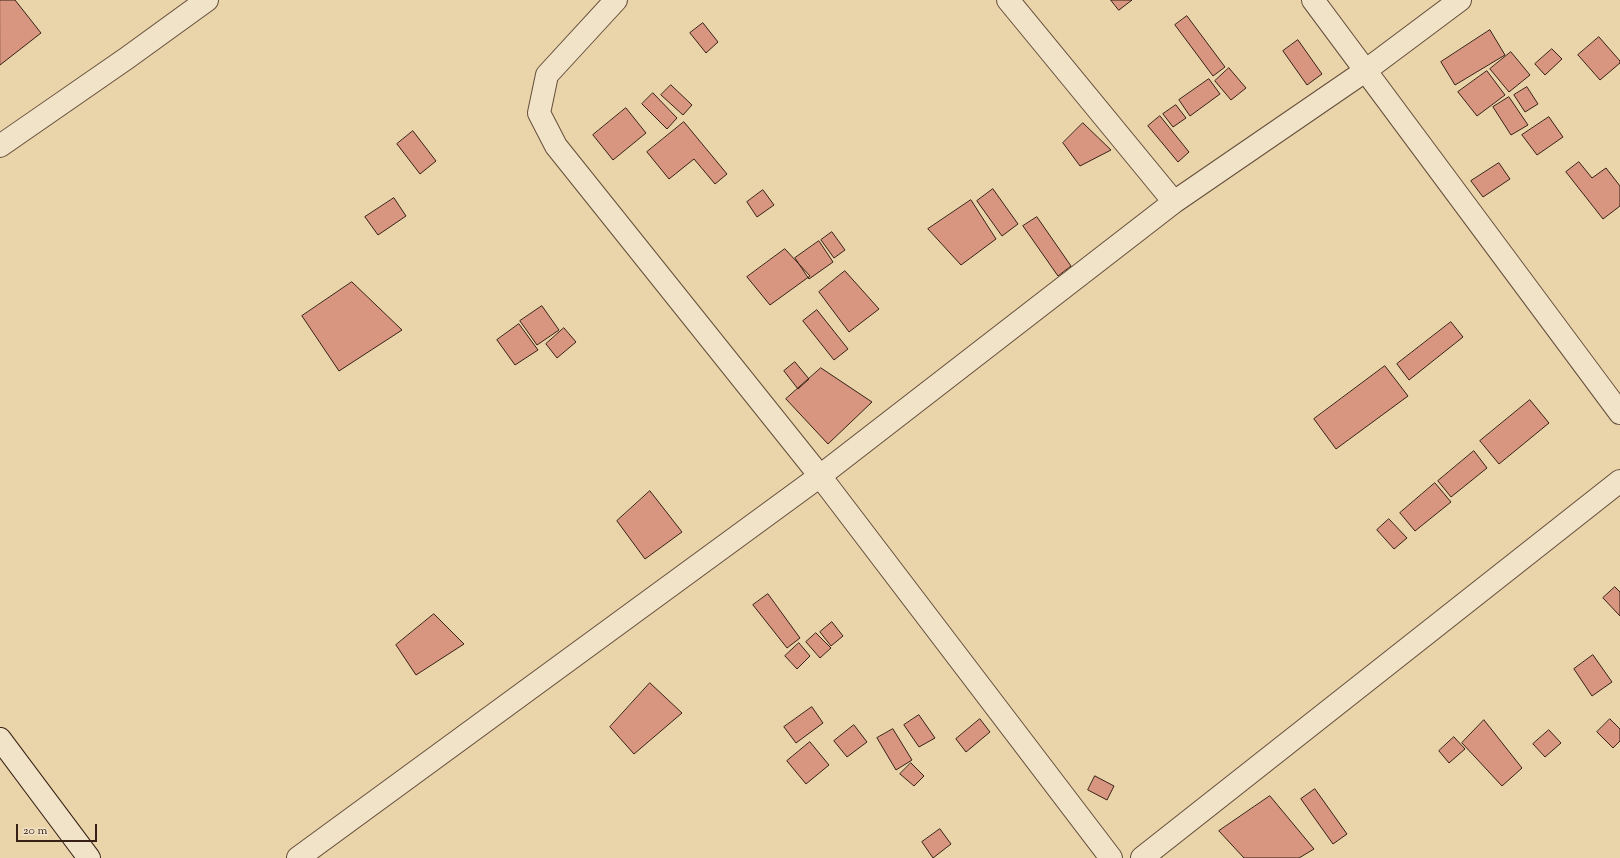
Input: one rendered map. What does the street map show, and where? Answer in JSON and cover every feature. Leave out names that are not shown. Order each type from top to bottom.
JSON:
[{"type":"street","points":[[0,146],[127,58],[207,0]]},
{"type":"street","points":[[616,0],[548,75],[539,113],[556,146],[820,476],[1111,858]]},
{"type":"street","points":[[1008,0],[1174,202]]},
{"type":"street","points":[[1313,0],[1364,71],[1620,413]]},
{"type":"street","points":[[298,858],[820,476],[1174,202],[1364,71],[1460,0]]},
{"type":"street","points":[[1142,858],[1620,481]]},
{"type":"street","points":[[0,739],[89,858]]},
{"type":"building","points":[[0,0],[15,0],[41,33],[0,65]]},
{"type":"building","points":[[1111,0],[1132,0],[1119,10]]},
{"type":"building","points":[[1187,16],[1225,67],[1213,76],[1175,25]]},
{"type":"building","points":[[703,23],[718,42],[706,53],[690,33]]},
{"type":"building","points":[[1490,30],[1505,55],[1455,85],[1441,62]]},
{"type":"building","points":[[1599,37],[1620,61],[1620,63],[1600,80],[1578,55]]},
{"type":"building","points":[[1298,40],[1322,74],[1307,85],[1283,51]]},
{"type":"building","points":[[1552,49],[1562,59],[1545,75],[1535,64]]},
{"type":"building","points":[[1511,52],[1530,75],[1509,92],[1490,69]]},
{"type":"building","points":[[1229,68],[1246,88],[1231,100],[1215,81]]},
{"type":"building","points":[[1487,71],[1505,95],[1477,116],[1458,92]]},
{"type":"building","points":[[1209,79],[1220,94],[1190,116],[1179,100]]},
{"type":"building","points":[[671,85],[692,105],[683,115],[661,95]]},
{"type":"building","points":[[1527,87],[1538,104],[1525,112],[1514,95]]},
{"type":"building","points":[[653,93],[677,118],[667,129],[642,104]]},
{"type":"building","points":[[1509,97],[1528,125],[1511,135],[1493,107]]},
{"type":"building","points":[[1176,105],[1186,118],[1173,127],[1163,114]]},
{"type":"building","points":[[626,108],[646,133],[613,160],[593,135]]},
{"type":"building","points":[[1160,116],[1189,152],[1178,162],[1148,126]]},
{"type":"building","points":[[1549,117],[1563,137],[1537,155],[1522,135]]},
{"type":"building","points":[[684,122],[727,174],[715,184],[694,159],[669,179],[647,152]]},
{"type":"building","points":[[1083,123],[1111,150],[1080,166],[1063,143]]},
{"type":"building","points":[[413,131],[436,161],[420,174],[397,144]]},
{"type":"building","points":[[1579,162],[1592,178],[1606,168],[1620,186],[1620,206],[1603,219],[1566,172]]},
{"type":"building","points":[[1499,163],[1510,179],[1483,197],[1471,181]]},
{"type":"building","points":[[993,189],[1018,224],[1002,236],[977,201]]},
{"type":"building","points":[[763,190],[774,205],[757,217],[747,202]]},
{"type":"building","points":[[394,198],[406,216],[378,235],[365,217]]},
{"type":"building","points":[[971,200],[996,239],[961,265],[928,229]]},
{"type":"building","points":[[1037,217],[1071,266],[1058,276],[1023,226]]},
{"type":"building","points":[[832,232],[845,250],[834,258],[821,240]]},
{"type":"building","points":[[819,241],[833,262],[809,279],[795,258]]},
{"type":"building","points":[[785,249],[810,276],[770,305],[747,277]]},
{"type":"building","points":[[845,271],[879,309],[849,332],[819,292]]},
{"type":"building","points":[[352,282],[402,330],[339,371],[302,316]]},
{"type":"building","points":[[542,306],[559,330],[537,345],[520,321]]},
{"type":"building","points":[[817,310],[848,349],[834,360],[803,321]]},
{"type":"building","points":[[1451,322],[1463,337],[1409,380],[1397,364]]},
{"type":"building","points":[[519,324],[538,350],[515,365],[497,340]]},
{"type":"building","points":[[564,328],[576,342],[557,358],[546,344]]},
{"type":"building","points":[[795,362],[809,379],[798,389],[784,371]]},
{"type":"building","points":[[1385,366],[1408,396],[1336,449],[1314,419]]},
{"type":"building","points":[[821,368],[872,402],[828,444],[786,399]]},
{"type":"building","points":[[1530,400],[1549,423],[1499,464],[1480,441]]},
{"type":"building","points":[[1474,451],[1487,468],[1451,497],[1438,481]]},
{"type":"building","points":[[1435,483],[1451,502],[1415,531],[1400,513]]},
{"type":"building","points":[[650,491],[682,532],[645,559],[617,521]]},
{"type":"building","points":[[1389,519],[1407,538],[1394,549],[1377,530]]},
{"type":"building","points":[[1615,587],[1620,592],[1620,616],[1603,598]]},
{"type":"building","points":[[768,594],[800,638],[787,648],[753,605]]},
{"type":"building","points":[[434,614],[464,644],[416,675],[396,645]]},
{"type":"building","points":[[832,622],[843,636],[831,646],[820,632]]},
{"type":"building","points":[[816,633],[831,648],[820,658],[806,642]]},
{"type":"building","points":[[799,643],[810,656],[797,669],[785,656]]},
{"type":"building","points":[[1593,655],[1612,682],[1592,696],[1574,669]]},
{"type":"building","points":[[650,683],[682,713],[634,754],[610,727]]},
{"type":"building","points":[[812,707],[823,723],[796,743],[784,727]]},
{"type":"building","points":[[919,715],[935,738],[919,747],[904,725]]},
{"type":"building","points":[[980,719],[990,732],[966,752],[956,739]]},
{"type":"building","points":[[1610,719],[1620,729],[1620,741],[1613,748],[1597,732]]},
{"type":"building","points":[[1484,720],[1522,768],[1502,786],[1462,743]]},
{"type":"building","points":[[854,725],[867,742],[847,757],[834,741]]},
{"type":"building","points":[[893,729],[912,760],[896,770],[877,738]]},
{"type":"building","points":[[1549,730],[1561,743],[1545,757],[1533,744]]},
{"type":"building","points":[[1454,737],[1465,749],[1449,763],[1439,751]]},
{"type":"building","points":[[810,742],[829,765],[806,784],[787,761]]},
{"type":"building","points":[[911,763],[924,776],[914,786],[900,774]]},
{"type":"building","points":[[1095,776],[1114,786],[1107,800],[1088,790]]},
{"type":"building","points":[[1315,789],[1347,834],[1333,844],[1301,799]]},
{"type":"building","points":[[1270,796],[1314,849],[1299,858],[1244,858],[1219,831]]},
{"type":"building","points":[[940,829],[951,844],[933,858],[922,842]]}]
